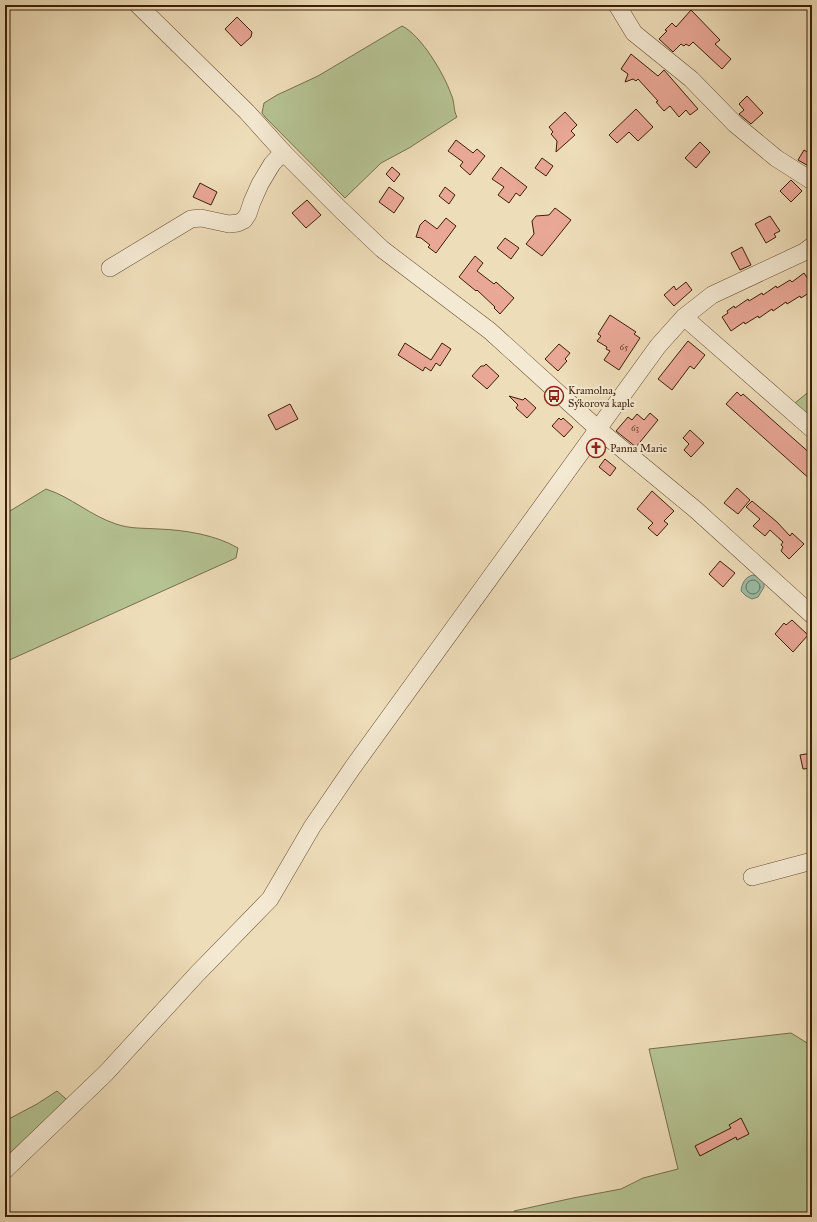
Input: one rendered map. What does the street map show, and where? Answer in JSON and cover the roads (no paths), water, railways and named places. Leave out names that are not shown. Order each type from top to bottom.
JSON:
[{"type":"street","points":[[138,5],[247,112],[283,152],[382,249],[490,331],[598,429],[696,510],[812,615]]},
{"type":"street","points":[[617,5],[634,33],[691,79],[734,124],[776,158],[812,181]]},
{"type":"street","points":[[110,268],[191,219],[202,218],[229,224],[238,223],[244,220],[248,214],[260,184],[272,164],[283,152]]},
{"type":"street","points":[[5,1170],[106,1073],[196,975],[270,899],[312,827],[353,767],[658,346],[684,317],[712,295],[804,252],[812,246]]},
{"type":"street","points":[[684,317],[812,429]]},
{"type":"street","points":[[752,877],[812,861]]},
{"type":"water","points":[[753,575],[759,577],[764,582],[764,587],[758,597],[752,599],[741,591],[744,581]]},
{"type":"place","name":"Kramolna, Sýkorova kaple","points":[[554,396]]},
{"type":"place","name":"Panna Marie","points":[[596,448]]}]
